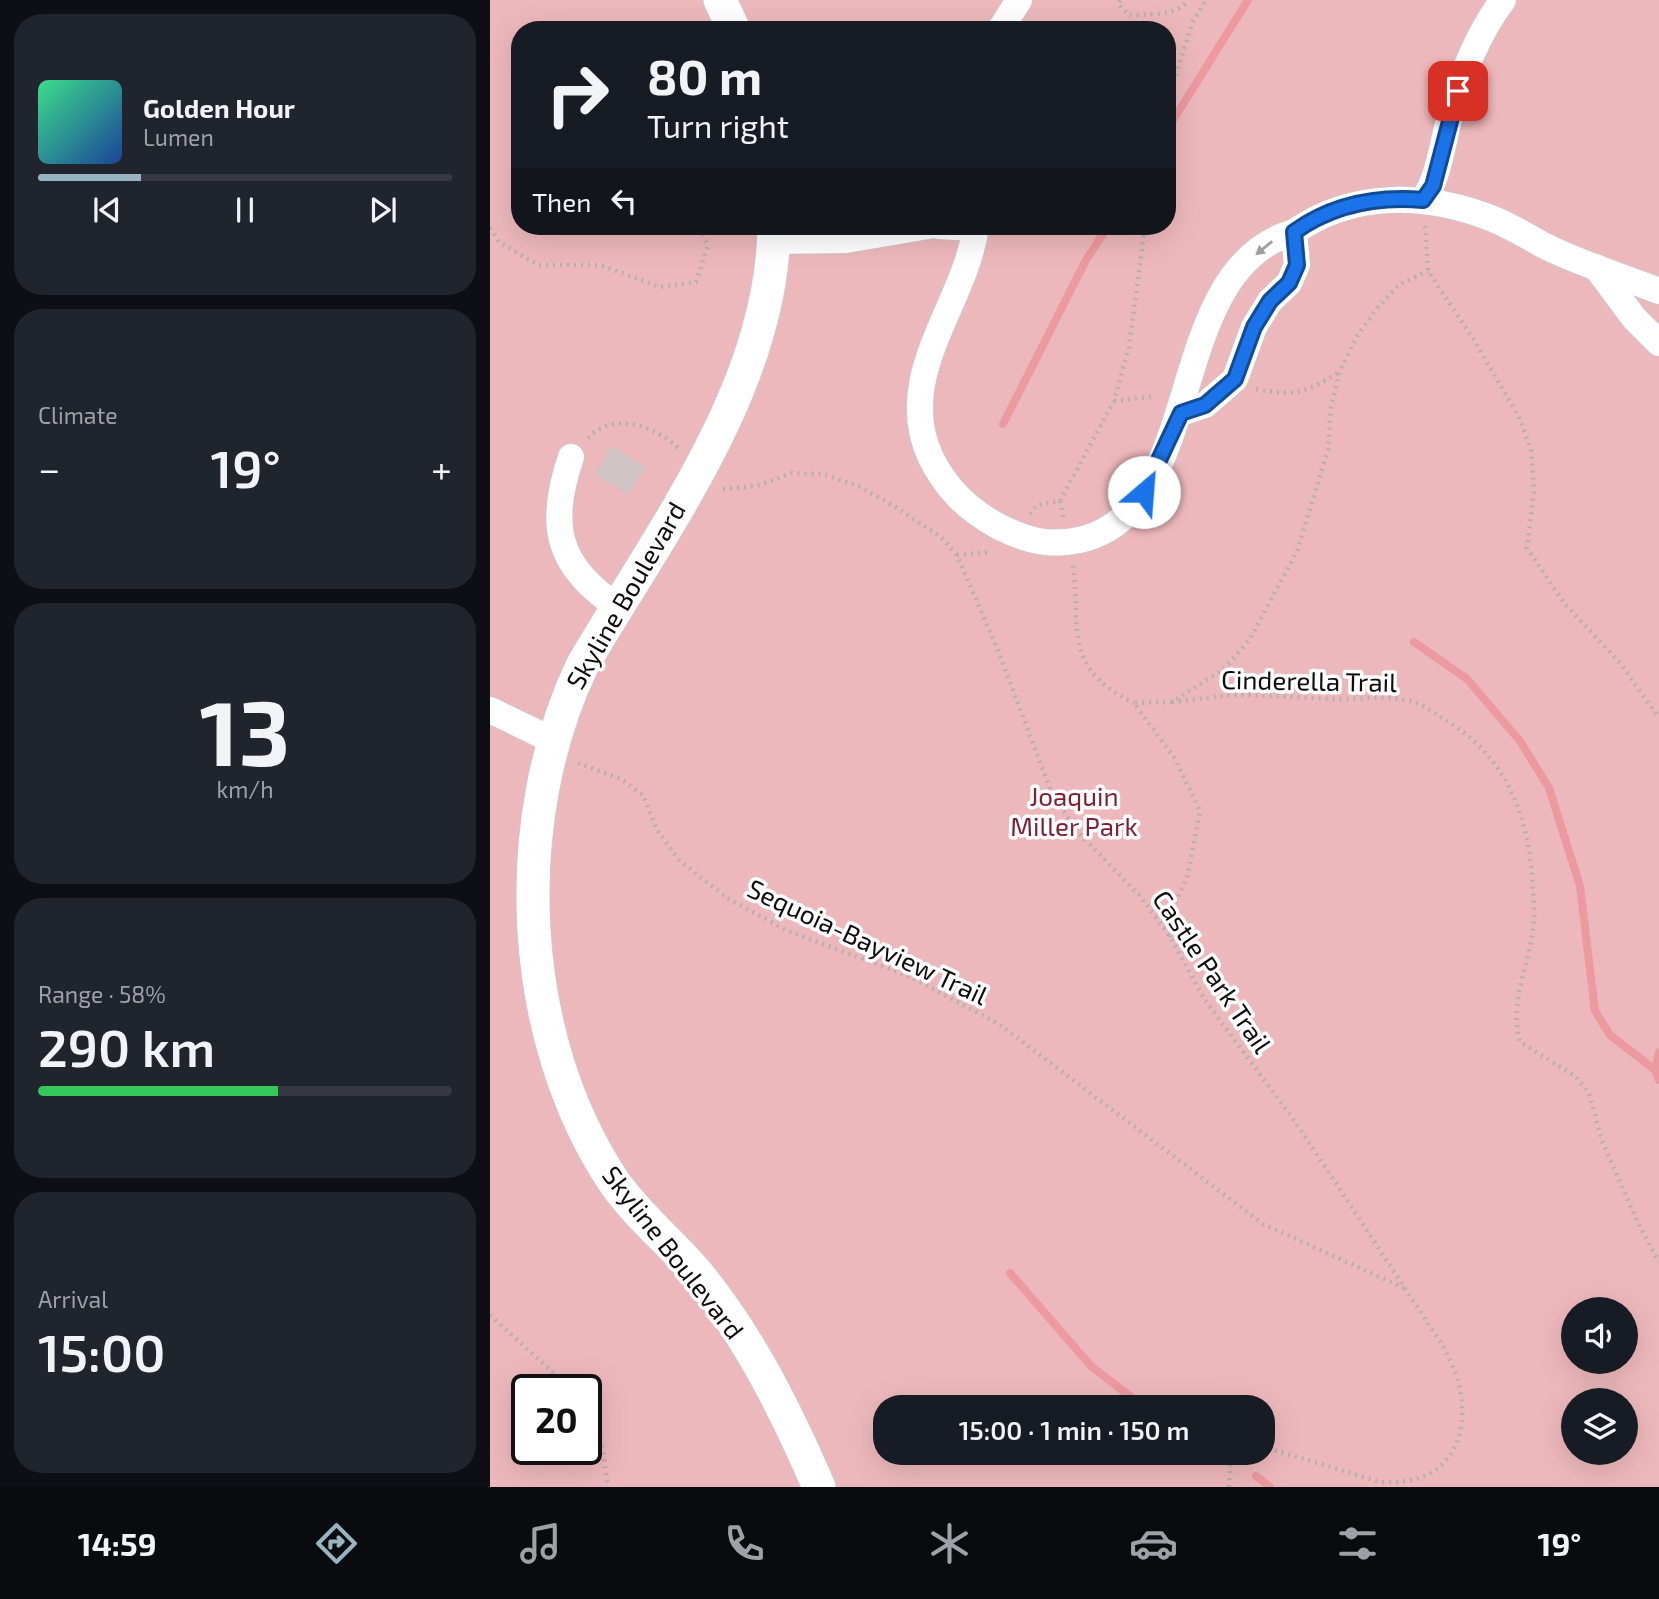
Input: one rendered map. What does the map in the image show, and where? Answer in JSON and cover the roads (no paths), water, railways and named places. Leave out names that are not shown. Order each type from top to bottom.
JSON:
[{"type":"main road","points":[[720,0],[730,21]]},
{"type":"main road","name":"Skyline Boulevard","points":[[774,235],[762,316],[747,369],[703,462],[582,666],[552,740],[535,841],[533,898],[545,1000],[563,1084],[580,1122],[616,1184],[695,1271],[741,1335],[785,1411],[818,1487]]},
{"type":"lane","points":[[1006,21],[1019,0]]},
{"type":"lane","points":[[1423,200],[1433,186],[1448,121],[1465,73],[1503,0]]},
{"type":"lane","points":[[974,235],[965,274],[932,349],[920,387],[920,417],[925,445],[951,491],[985,519],[1016,536],[1043,543],[1070,543],[1094,536],[1137,504],[1152,480],[1181,404],[1192,362],[1217,304],[1238,272],[1261,249],[1315,218],[1384,198],[1423,200],[1488,217],[1545,246],[1659,291]]},
{"type":"lane","points":[[1181,404],[1205,405],[1235,379],[1254,327],[1270,301],[1289,283],[1297,265],[1294,232]]},
{"type":"lane","points":[[795,235],[846,240],[875,235]]},
{"type":"lane","points":[[1596,267],[1634,318],[1659,343]]},
{"type":"lane","points":[[571,457],[566,473],[559,530],[566,557],[577,575],[617,606]]},
{"type":"lane","points":[[490,710],[552,740]]},
{"type":"waterway","points":[[1176,116],[1248,0]]},
{"type":"waterway","points":[[1003,424],[1086,260],[1102,235]]},
{"type":"waterway","points":[[1414,642],[1467,679],[1520,741],[1549,788],[1580,886],[1595,1011],[1610,1035],[1655,1070],[1659,1080]]},
{"type":"waterway","points":[[1655,1070],[1659,1052]]},
{"type":"waterway","points":[[1010,1273],[1091,1366],[1128,1395]]},
{"type":"waterway","points":[[1256,1476],[1270,1487]]},
{"type":"park label","name":"Joaquin Miller Park","points":[[1074,810]]}]
